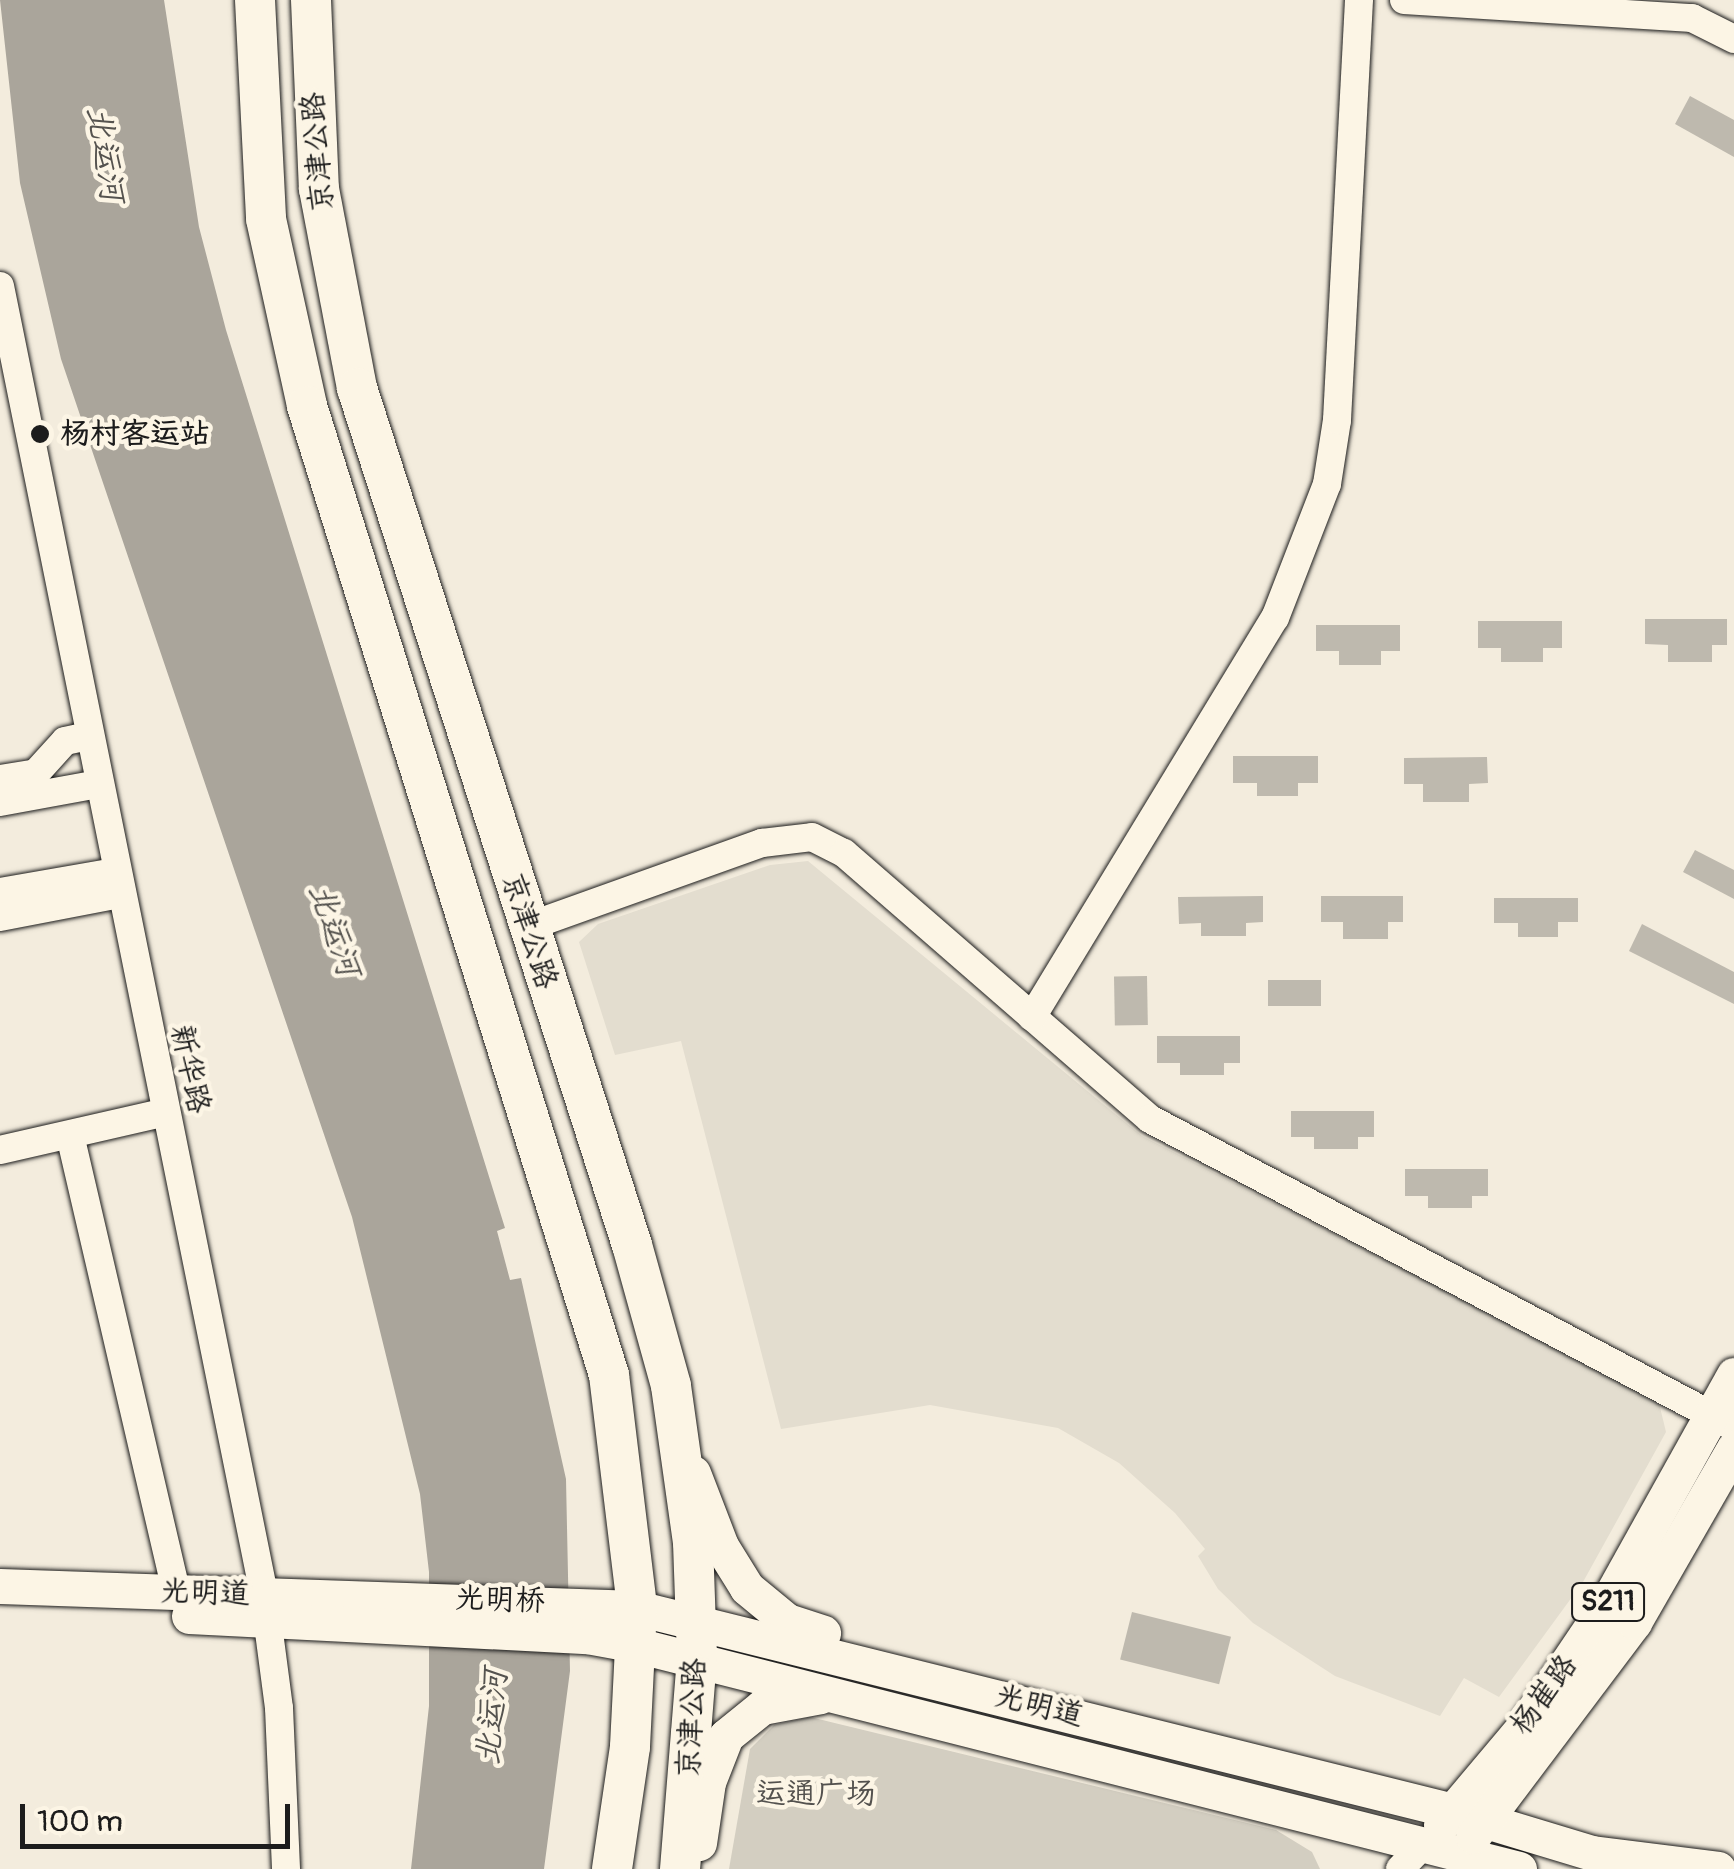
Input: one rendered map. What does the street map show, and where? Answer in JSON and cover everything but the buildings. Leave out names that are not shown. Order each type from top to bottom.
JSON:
[{"type":"highway","name":"京津公路","points":[[255,0],[258,152],[280,298],[353,570],[609,1375],[636,1627],[630,1747],[612,1869]]},
{"type":"highway","name":"京津公路","points":[[311,0],[319,189],[353,371],[527,927],[632,1245],[682,1442],[696,1639],[680,1869]]},
{"type":"main road","name":"杨崔路","points":[[1470,1817],[1723,1422],[1734,1375]]},
{"type":"main road","points":[[682,1442],[721,1546],[760,1601],[786,1620],[886,1648],[948,1682]]},
{"type":"main road","name":"杨崔路","points":[[1428,1859],[1470,1817],[1634,1622],[1734,1448]]},
{"type":"main road","name":"光明道","points":[[0,1586],[176,1592],[260,1607]]},
{"type":"main road","name":"光明道","points":[[0,1608],[260,1607],[410,1612]]},
{"type":"main road","name":"光明桥","points":[[410,1612],[588,1620]]},
{"type":"main road","name":"光明道","points":[[588,1620],[948,1682],[1470,1817],[1592,1853],[1718,1869]]},
{"type":"main road","name":"光明道","points":[[696,1639],[852,1695],[1428,1859],[1519,1869]]},
{"type":"main road","points":[[693,1869],[708,1782],[726,1736],[762,1707],[784,1699],[852,1695]]},
{"type":"street","points":[[1032,1017],[1275,618],[1328,484],[1338,420],[1360,0]]},
{"type":"street","points":[[1404,0],[1624,10],[1692,18],[1734,39]]},
{"type":"street","name":"新华路","points":[[0,286],[112,884],[280,1708],[286,1869]]},
{"type":"street","name":"新华路","points":[[0,348],[84,736]]},
{"type":"street","points":[[0,779],[36,773],[65,741],[84,736]]},
{"type":"street","points":[[0,802],[93,785]]},
{"type":"street","points":[[527,927],[762,843],[812,837],[844,853],[1150,1119],[1723,1422]]},
{"type":"street","points":[[0,892],[112,884]]},
{"type":"street","points":[[0,917],[112,884]]},
{"type":"street","points":[[0,1150],[160,1113]]},
{"type":"street","points":[[70,1135],[176,1592]]},
{"type":"street","name":"新华路","points":[[260,1607],[276,1794],[277,1869]]},
{"type":"shaded area","points":[[808,861],[1142,1136],[1658,1399],[1666,1432],[1583,1582],[1499,1697],[1464,1678],[1440,1716],[1335,1676],[1253,1623],[1218,1589],[1198,1556],[1205,1549],[1175,1513],[1119,1463],[1058,1428],[930,1405],[781,1429],[681,1041],[615,1055],[579,942],[598,924],[770,865]]},
{"type":"green space","name":"运通广场","points":[[810,1717],[1276,1830],[1312,1852],[1320,1869],[729,1869],[750,1749],[774,1725]]},
{"type":"water","name":"北运河","points":[[0,0],[164,0],[199,227],[226,330],[505,1228],[497,1231],[510,1280],[521,1278],[566,1479],[570,1671],[544,1869],[411,1869],[429,1706],[429,1572],[420,1494],[352,1217],[61,359],[20,183]]},
{"type":"place","name":"杨村客运站","points":[[40,434]]}]
